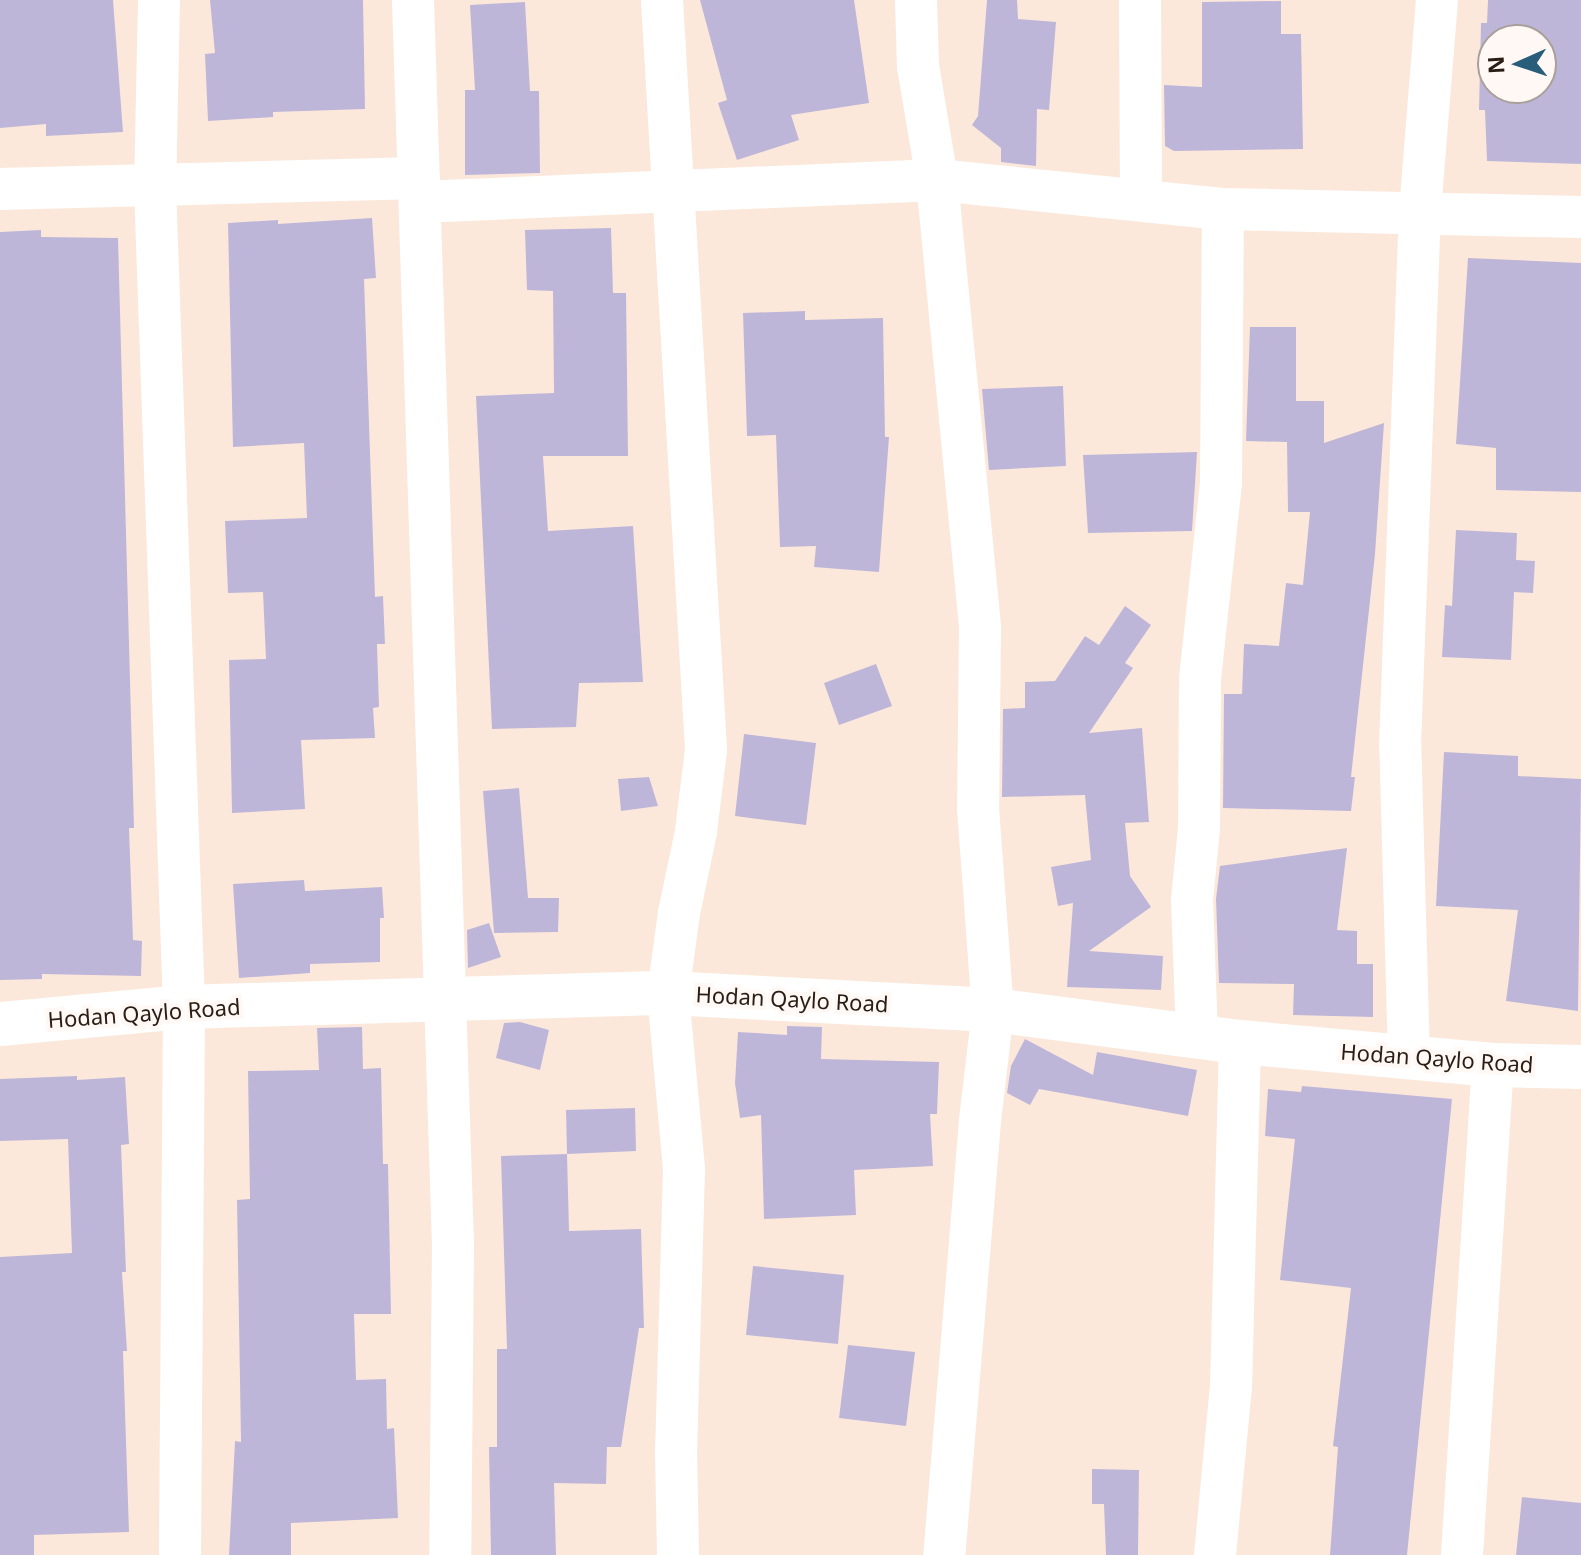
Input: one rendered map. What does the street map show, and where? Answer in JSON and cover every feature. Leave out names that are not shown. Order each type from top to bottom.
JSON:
[{"type":"street","points":[[159,0],[155,187],[184,1007],[180,1555]]},
{"type":"street","points":[[413,0],[453,1242],[450,1555]]},
{"type":"street","points":[[662,0],[706,750],[696,832],[679,913],[668,993],[684,1169],[676,1450],[678,1555]]},
{"type":"street","points":[[916,0],[918,66],[937,180],[980,628],[978,808],[993,1010],[980,1121],[944,1555]]},
{"type":"street","points":[[1140,0],[1141,198]]},
{"type":"street","points":[[1409,1058],[1400,745],[1420,211],[1437,0]]},
{"type":"street","points":[[0,189],[671,189],[937,180],[1141,198],[1223,209],[1420,211],[1581,217]]},
{"type":"street","points":[[1197,1036],[1192,900],[1199,829],[1200,679],[1221,482],[1223,209]]},
{"type":"street","name":"Hodan Qaylo Road","points":[[0,1024],[184,1007],[668,993],[993,1010],[1240,1042],[1493,1065],[1581,1067]]},
{"type":"street","points":[[1215,1555],[1231,1387],[1240,1042]]},
{"type":"street","points":[[1462,1555],[1493,1065]]},
{"type":"building","points":[[0,0],[113,0],[123,132],[46,136],[46,124],[0,128]]},
{"type":"building","points":[[210,0],[363,0],[365,109],[273,112],[273,117],[208,121],[205,54],[215,53]]},
{"type":"building","points":[[700,0],[854,0],[869,103],[791,115],[799,140],[737,160],[718,103],[727,100]]},
{"type":"building","points":[[987,0],[1017,0],[1018,19],[1056,22],[1049,110],[1037,109],[1036,166],[1001,162],[1001,148],[972,125],[978,116]]},
{"type":"building","points":[[1488,0],[1581,0],[1581,164],[1487,161],[1485,110],[1479,110],[1479,104],[1557,104],[1557,24],[1481,23],[1487,23]]},
{"type":"building","points":[[1281,1],[1281,34],[1301,34],[1303,149],[1174,151],[1165,146],[1164,85],[1202,87],[1202,2]]},
{"type":"building","points":[[525,2],[530,91],[539,91],[540,173],[465,175],[465,90],[475,90],[470,5]]},
{"type":"building","points":[[372,218],[376,278],[364,279],[375,597],[383,596],[385,644],[377,644],[379,707],[373,708],[375,738],[301,740],[305,809],[232,813],[229,660],[266,659],[263,592],[228,593],[225,521],[307,518],[304,443],[233,447],[228,223],[278,220],[278,224]]},
{"type":"building","points":[[611,228],[613,293],[626,293],[628,456],[543,456],[548,531],[633,526],[643,682],[579,683],[576,727],[492,729],[476,396],[554,393],[553,291],[527,290],[525,230]]},
{"type":"building","points":[[41,230],[41,237],[118,238],[134,828],[129,828],[133,940],[142,941],[141,976],[42,974],[42,979],[0,980],[0,232]]},
{"type":"building","points":[[1468,258],[1581,263],[1581,492],[1496,490],[1496,448],[1456,444]]},
{"type":"building","points":[[805,311],[805,320],[883,318],[885,437],[889,437],[879,572],[814,567],[816,546],[780,547],[776,435],[747,436],[743,313]]},
{"type":"building","points":[[1250,327],[1296,327],[1296,401],[1324,401],[1324,443],[1384,423],[1375,554],[1351,777],[1355,777],[1351,811],[1223,808],[1224,694],[1242,694],[1244,644],[1279,646],[1286,583],[1303,585],[1310,512],[1288,512],[1287,442],[1246,441]]},
{"type":"building","points":[[1063,386],[1066,466],[989,470],[982,389]]},
{"type":"building","points":[[1197,452],[1192,531],[1088,533],[1083,455]]},
{"type":"building","points":[[1456,530],[1517,533],[1516,560],[1535,561],[1533,593],[1514,592],[1511,660],[1442,657],[1445,605],[1452,606]]},
{"type":"building","points":[[1125,606],[1151,625],[1125,663],[1133,668],[1089,733],[1142,728],[1149,822],[1125,823],[1130,876],[1151,907],[1089,951],[1163,956],[1161,990],[1067,987],[1073,903],[1058,906],[1051,867],[1091,860],[1085,795],[1002,797],[1003,709],[1025,708],[1025,682],[1055,681],[1085,636],[1099,645]]},
{"type":"building","points":[[876,664],[892,706],[839,725],[824,683]]},
{"type":"building","points":[[744,734],[816,743],[806,825],[735,816]]},
{"type":"building","points":[[1444,752],[1518,756],[1518,776],[1581,779],[1578,1011],[1506,1001],[1518,910],[1436,906]]},
{"type":"building","points":[[649,777],[658,806],[621,811],[618,779]]},
{"type":"building","points":[[519,788],[528,898],[559,898],[558,932],[494,933],[483,791]]},
{"type":"building","points":[[1347,848],[1337,930],[1357,931],[1357,964],[1373,964],[1373,1017],[1293,1015],[1294,984],[1219,983],[1216,899],[1220,866]]},
{"type":"building","points":[[304,880],[305,891],[382,887],[384,918],[380,918],[380,962],[310,964],[310,973],[239,978],[233,884]]},
{"type":"building","points":[[489,923],[501,957],[468,968],[467,930]]},
{"type":"building","points":[[520,1022],[549,1030],[540,1070],[496,1058],[504,1023]]},
{"type":"building","points":[[787,1026],[822,1027],[821,1059],[939,1062],[937,1114],[930,1114],[933,1166],[854,1170],[856,1215],[764,1219],[761,1115],[740,1118],[735,1083],[738,1032],[787,1035]]},
{"type":"building","points":[[362,1027],[363,1069],[381,1068],[383,1164],[388,1164],[391,1314],[354,1314],[356,1380],[386,1379],[387,1429],[394,1428],[398,1518],[291,1523],[291,1555],[229,1555],[235,1441],[241,1442],[237,1200],[250,1199],[248,1071],[319,1070],[317,1028]]},
{"type":"building","points":[[1025,1039],[1093,1075],[1097,1052],[1197,1070],[1188,1116],[1039,1089],[1030,1105],[1007,1093],[1011,1066]]},
{"type":"building","points":[[77,1076],[77,1080],[125,1077],[129,1144],[121,1145],[126,1272],[122,1272],[127,1351],[123,1351],[129,1532],[34,1535],[34,1555],[0,1555],[0,1257],[72,1253],[68,1139],[0,1141],[0,1079]]},
{"type":"building","points":[[1302,1086],[1452,1099],[1407,1555],[1330,1555],[1338,1447],[1333,1446],[1351,1288],[1280,1280],[1295,1139],[1265,1136],[1268,1089],[1301,1092]]},
{"type":"building","points":[[635,1108],[636,1151],[567,1154],[566,1110]]},
{"type":"building","points":[[567,1154],[569,1231],[641,1229],[644,1328],[639,1328],[621,1447],[607,1447],[606,1484],[554,1483],[556,1555],[491,1555],[489,1447],[497,1447],[497,1349],[507,1349],[501,1156]]},
{"type":"building","points":[[753,1266],[844,1275],[838,1344],[746,1335]]},
{"type":"building","points":[[848,1345],[915,1352],[906,1426],[839,1418]]},
{"type":"building","points":[[1092,1469],[1139,1470],[1138,1555],[1106,1555],[1104,1504],[1092,1504]]},
{"type":"building","points":[[1522,1497],[1581,1503],[1581,1555],[1516,1555]]}]
